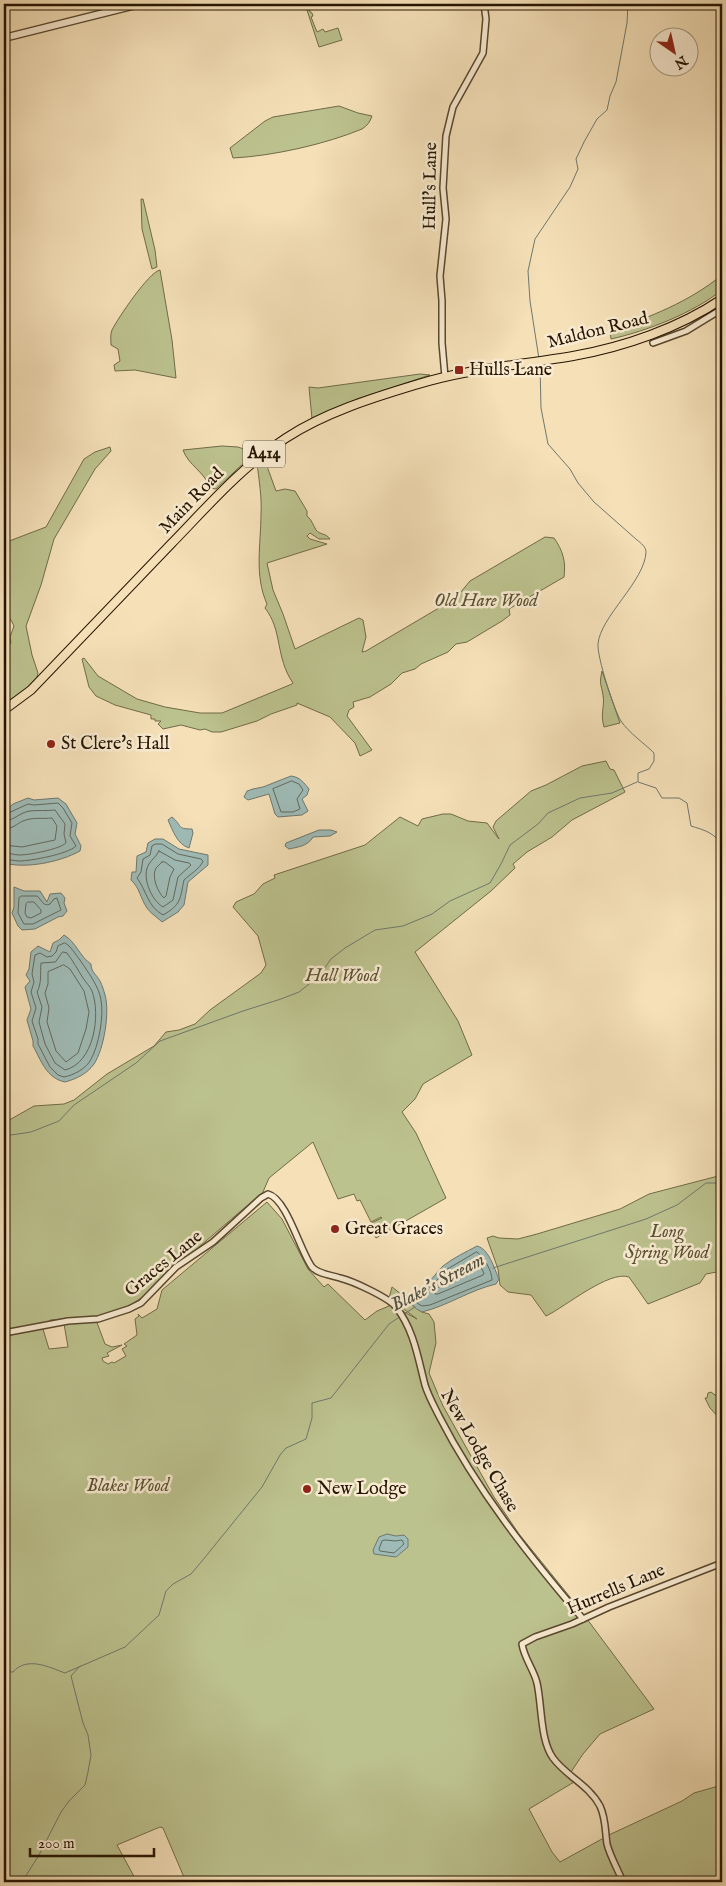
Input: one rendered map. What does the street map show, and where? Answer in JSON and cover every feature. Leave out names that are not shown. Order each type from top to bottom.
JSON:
[{"type":"main road","name":"Maldon Road","points":[[534,362],[615,346],[659,331],[704,310],[722,299]]},
{"type":"main road","name":"Main Road","points":[[4,710],[31,690],[233,479],[287,437],[322,419],[400,390],[445,377],[534,362]]},
{"type":"street","points":[[4,38],[140,4]]},
{"type":"street","name":"Hull's Lane","points":[[445,377],[440,276],[446,219],[443,188],[446,136],[452,107],[483,53],[486,19],[484,4]]},
{"type":"street","name":"Maldon Road","points":[[653,343],[686,331],[722,309]]},
{"type":"street","name":"Graces Lane","points":[[4,1333],[68,1321],[98,1319],[141,1303],[176,1267],[213,1242],[261,1198],[268,1194]]},
{"type":"street","name":"New Lodge Chase","points":[[268,1194],[272,1196],[287,1216],[303,1251],[315,1270],[355,1283],[388,1300],[396,1307],[415,1343],[430,1397],[457,1447],[505,1522],[583,1619]]},
{"type":"street","name":"Hurrells Lane","points":[[623,1882],[607,1845],[606,1827],[600,1807],[594,1797],[560,1766],[550,1754],[544,1732],[537,1684],[522,1644],[674,1580],[722,1563]]},
{"type":"green space","points":[[305,4],[308,4],[312,13],[313,16],[311,17],[317,32],[323,29],[325,32],[338,28],[342,40],[319,47]]},
{"type":"green space","points":[[339,106],[372,116],[368,124],[362,129],[332,140],[282,152],[233,158],[230,148],[273,117]]},
{"type":"green space","points":[[141,199],[143,199],[155,250],[157,267],[152,269],[142,229]]},
{"type":"green space","points":[[160,270],[172,340],[176,378],[135,370],[115,371],[114,365],[120,361],[118,349],[111,345],[112,330],[142,287]]},
{"type":"green space","points":[[722,275],[722,290],[684,314],[654,326],[611,339],[610,331],[683,301]]},
{"type":"green space","points":[[420,374],[430,375],[357,399],[312,419],[309,387],[318,388]]},
{"type":"green space","points":[[222,446],[238,447],[252,452],[249,458],[216,489],[210,488],[208,482],[185,455],[183,450]]},
{"type":"green space","points":[[110,447],[111,451],[95,469],[54,539],[41,585],[26,626],[38,673],[36,678],[29,688],[4,707],[4,645],[8,646],[11,643],[10,637],[14,626],[11,620],[4,616],[4,543],[46,527],[84,459],[95,452]]},
{"type":"green space","name":"Old Hare Wood","points":[[264,458],[276,491],[285,489],[295,491],[316,530],[330,539],[319,539],[310,533],[307,536],[310,539],[327,544],[267,563],[273,590],[295,649],[359,618],[363,620],[366,637],[362,652],[366,651],[449,602],[470,581],[545,537],[554,538],[560,547],[565,566],[564,577],[509,609],[510,615],[467,642],[456,644],[448,652],[421,664],[415,669],[402,673],[391,684],[370,697],[353,702],[354,707],[349,710],[347,716],[372,750],[360,756],[355,743],[330,717],[297,703],[297,705],[257,721],[221,732],[212,732],[181,725],[163,729],[158,724],[161,721],[151,719],[151,715],[115,705],[96,696],[89,687],[82,659],[84,658],[98,676],[137,699],[165,707],[200,713],[222,713],[293,683],[284,664],[271,617],[265,608],[267,604],[259,571],[261,501],[257,463]]},
{"type":"green space","points":[[602,671],[620,723],[604,727],[600,682]]},
{"type":"green space","points":[[606,761],[610,769],[614,770],[625,792],[572,820],[552,837],[527,852],[513,864],[515,868],[491,891],[415,952],[458,1021],[472,1055],[423,1084],[415,1099],[402,1112],[416,1133],[446,1198],[376,1238],[369,1224],[382,1218],[371,1222],[360,1200],[357,1201],[354,1194],[338,1199],[313,1142],[269,1178],[263,1192],[185,1259],[167,1272],[160,1282],[147,1294],[117,1312],[99,1316],[50,1320],[43,1329],[49,1349],[68,1347],[64,1324],[96,1320],[105,1344],[112,1347],[122,1345],[107,1353],[109,1356],[102,1358],[108,1364],[114,1363],[126,1356],[122,1349],[127,1346],[124,1344],[137,1335],[135,1319],[139,1316],[138,1314],[142,1318],[157,1309],[162,1290],[267,1202],[282,1219],[308,1269],[324,1287],[328,1284],[365,1320],[377,1311],[389,1306],[388,1303],[417,1319],[389,1298],[392,1287],[401,1294],[412,1295],[413,1306],[429,1314],[434,1322],[436,1343],[429,1373],[443,1406],[494,1497],[519,1534],[578,1607],[654,1709],[600,1734],[571,1772],[579,1779],[529,1809],[552,1852],[560,1862],[611,1834],[682,1801],[694,1793],[722,1785],[722,1882],[248,1882],[246,1878],[235,1882],[186,1882],[163,1828],[160,1827],[117,1845],[137,1882],[4,1882],[4,1123],[34,1106],[64,1104],[74,1100],[107,1074],[154,1046],[166,1032],[179,1030],[195,1024],[210,1010],[261,973],[266,965],[258,936],[233,907],[236,902],[254,894],[263,884],[275,878],[274,875],[365,845],[400,817],[418,826],[422,819],[451,814],[468,821],[487,823],[499,839],[493,827],[496,821],[531,791],[582,766]]},
{"type":"green space","name":"Long Spring Wood","points":[[722,1175],[722,1271],[706,1274],[700,1283],[648,1304],[629,1277],[620,1276],[587,1290],[546,1316],[531,1295],[508,1292],[500,1285],[498,1269],[487,1238],[493,1236],[518,1239],[537,1234],[620,1209],[649,1194]]},
{"type":"green space","points":[[711,1392],[722,1400],[722,1421],[710,1408],[705,1398]]},
{"type":"water","points":[[291,776],[299,779],[309,789],[307,795],[302,799],[308,811],[302,815],[278,817],[275,814],[269,794],[248,800],[244,797],[247,791]]},
{"type":"water","points":[[28,798],[34,800],[58,798],[66,804],[77,823],[75,834],[81,846],[80,851],[53,861],[32,865],[4,863],[4,812],[13,804]]},
{"type":"water","points":[[172,817],[182,828],[192,829],[193,833],[189,848],[178,840],[174,833],[168,820]]},
{"type":"water","points":[[319,830],[337,832],[330,836],[313,837],[306,844],[299,847],[289,849],[285,846],[286,843]]},
{"type":"water","points":[[155,839],[163,839],[179,849],[208,855],[208,865],[188,882],[184,905],[178,912],[162,922],[148,910],[131,880],[132,872],[136,872],[137,856],[146,852],[148,843]]},
{"type":"water","points":[[14,887],[24,891],[40,891],[47,902],[50,894],[61,893],[65,898],[64,903],[67,911],[63,916],[35,929],[22,930],[12,913],[14,907]]},
{"type":"water","points":[[64,935],[72,941],[84,958],[91,964],[104,990],[107,1011],[101,1049],[94,1064],[81,1076],[65,1082],[58,1080],[49,1073],[33,1046],[27,1020],[31,1009],[25,987],[30,981],[26,975],[29,969],[31,952],[38,946],[50,952],[53,943]]},
{"type":"water","points":[[477,1246],[485,1251],[491,1260],[499,1279],[496,1284],[422,1312],[415,1307],[411,1301],[412,1295],[425,1286],[443,1266]]},
{"type":"water","points":[[387,1534],[404,1535],[408,1539],[408,1547],[396,1557],[374,1554],[373,1550],[379,1537]]},
{"type":"waterway","points":[[539,359],[530,301],[528,271],[535,239],[570,187],[578,169],[576,159],[584,142],[597,119],[607,110],[616,82],[627,23],[628,4]]},
{"type":"waterway","points":[[540,365],[541,408],[548,444],[570,469],[578,483],[594,502],[642,544],[646,550],[644,563],[638,575],[606,622],[598,644],[606,683],[621,721],[632,734],[654,753],[654,761],[649,769],[638,773],[638,782],[656,788],[662,798],[679,798],[687,803],[691,826],[713,835],[722,846]]},
{"type":"waterway","points":[[4,1136],[31,1132],[59,1121],[74,1105],[136,1063],[160,1041],[299,992],[318,977],[331,959],[375,930],[403,926],[432,914],[450,901],[490,883],[510,845],[538,824],[548,813],[580,798],[612,793],[637,782]]},
{"type":"waterway","name":"Blake's Stream","points":[[493,1268],[646,1219],[677,1205],[706,1183],[722,1183]]},
{"type":"waterway","name":"Blake's Stream","points":[[404,1314],[415,1307]]},
{"type":"waterway","name":"Blake's Stream","points":[[4,1672],[13,1672],[25,1665],[38,1664],[65,1673],[125,1647],[159,1615],[166,1591],[173,1584],[191,1574],[202,1561],[262,1487],[286,1448],[306,1439],[312,1418],[312,1403],[331,1398],[389,1324],[401,1316]]},
{"type":"waterway","name":"Blake's Stream","points":[[22,1882],[39,1855],[61,1812],[85,1785],[91,1755],[88,1735],[71,1676],[80,1666]]},
{"type":"place","name":"Hulls Lane","points":[[459,370]]},
{"type":"place","name":"St Clere's Hall","points":[[51,744]]},
{"type":"place","name":"Great Graces","points":[[335,1229]]},
{"type":"place","name":"New Lodge","points":[[307,1489]]},
{"type":"park label","name":"Hall Wood","points":[[342,976]]},
{"type":"park label","name":"Blakes Wood","points":[[128,1486]]}]
